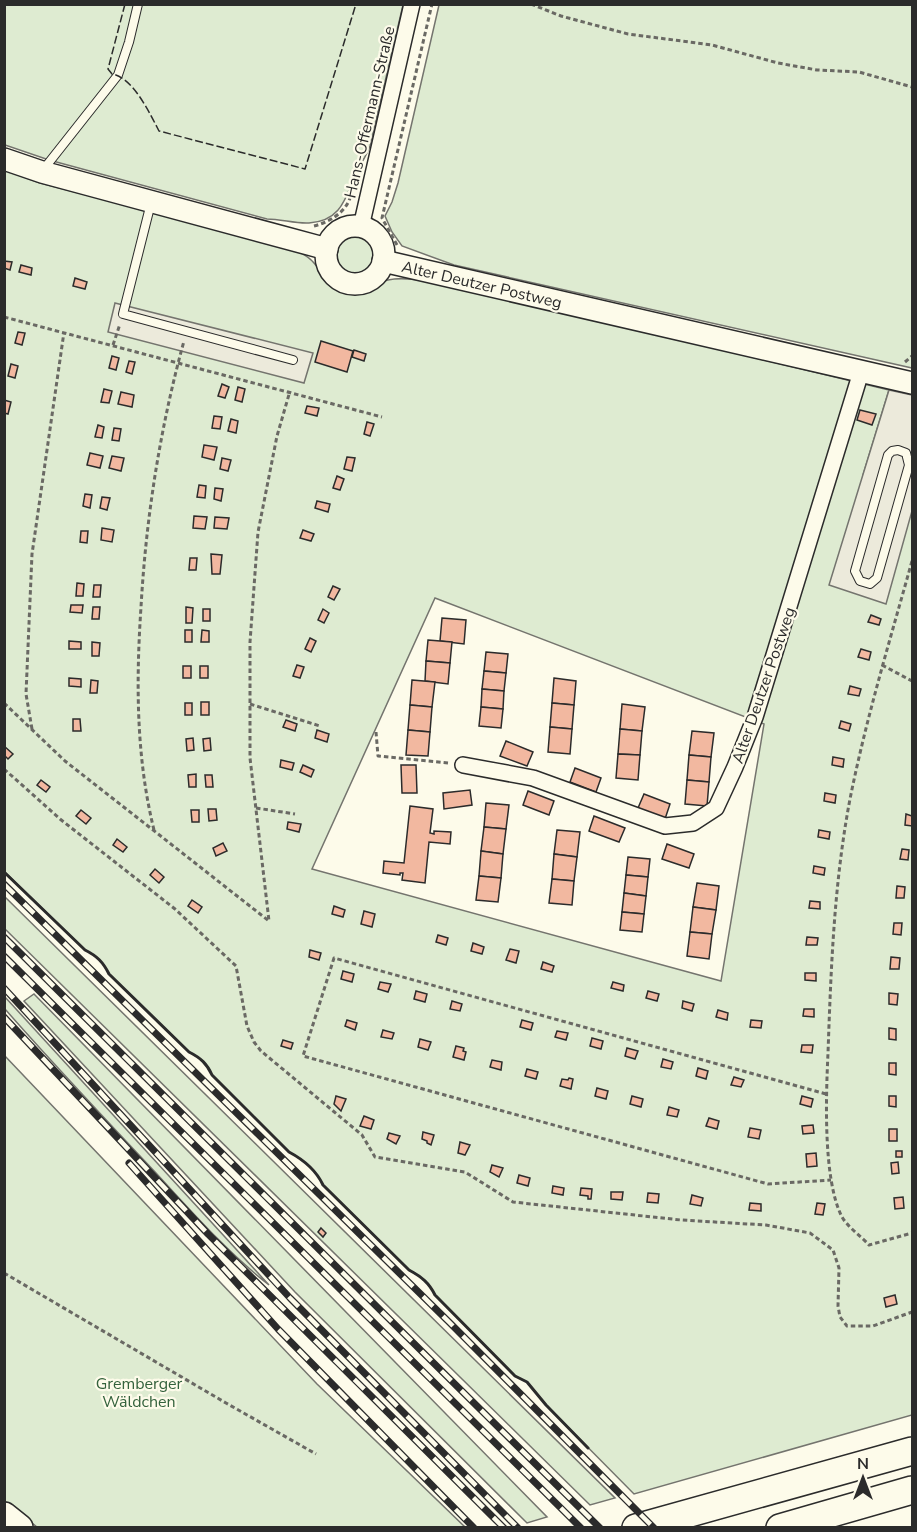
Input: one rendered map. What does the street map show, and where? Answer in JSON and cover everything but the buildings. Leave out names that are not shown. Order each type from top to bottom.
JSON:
[{"type":"highway","points":[[636,1527],[912,1451]]},
{"type":"highway","points":[[780,1527],[912,1490]]},
{"type":"highway","points":[[4,1516],[19,1527]]},
{"type":"street","name":"Hans-Offermann-Straße","points":[[361,227],[412,4]]},
{"type":"street","points":[[4,159],[42,172],[327,249],[331,238],[339,231],[350,227],[361,227]]},
{"type":"street","name":"Alter Deutzer Postweg","points":[[327,249],[327,260],[331,270],[338,278],[349,283],[370,280],[379,272],[384,250],[379,239],[371,231],[361,227]]},
{"type":"street","name":"Alter Deutzer Postweg","points":[[383,261],[912,383]]},
{"type":"street","name":"Alter Deutzer Postweg","points":[[463,765],[533,778],[665,826],[693,823],[716,808],[755,717],[861,372]]},
{"type":"lane","points":[[42,172],[118,75],[138,4]]},
{"type":"lane","points":[[151,201],[123,314],[293,360]]},
{"type":"lane","points":[[892,451],[905,451],[911,465],[877,578],[870,584],[860,581],[855,571],[888,455],[892,451]]},
{"type":"path","points":[[387,201],[432,4]]},
{"type":"path","points":[[531,4],[561,16],[628,34],[712,45],[778,63],[817,70],[859,72],[912,87]]},
{"type":"path","points":[[113,345],[123,314]]},
{"type":"path","points":[[4,317],[382,417]]},
{"type":"path","points":[[154,832],[146,796],[138,714],[139,636],[145,542],[160,448],[187,331]]},
{"type":"path","points":[[32,729],[27,694],[32,555],[64,332]]},
{"type":"path","points":[[4,703],[65,761],[269,921],[250,758],[250,642],[258,532],[277,436],[290,391]]},
{"type":"path","points":[[912,561],[882,665],[850,799],[833,940],[826,1094],[831,1180],[842,1216],[869,1245],[912,1233]]},
{"type":"path","points":[[882,665],[912,681]]},
{"type":"path","points":[[250,704],[320,726]]},
{"type":"path","points":[[376,732],[378,756],[463,765]]},
{"type":"path","points":[[4,769],[60,819],[175,909],[236,966],[247,1026],[254,1042],[261,1051],[362,1135],[375,1158],[465,1172],[513,1202],[681,1220],[766,1225],[810,1233],[833,1250],[839,1268],[840,1317],[848,1326],[873,1326],[912,1312]]},
{"type":"path","points":[[256,808],[295,814]]},
{"type":"path","points":[[826,1094],[334,958],[303,1056],[768,1184],[831,1180]]},
{"type":"path","points":[[4,1273],[316,1454]]},
{"type":"green space","points":[[4,5],[403,5],[370,146],[344,201],[335,214],[319,221],[304,223],[267,219],[49,160],[5,145]]},
{"type":"green space","points":[[439,5],[912,5],[912,368],[454,265],[402,246],[385,216],[398,183]]},
{"type":"green space","points":[[5,170],[40,183],[292,249],[310,259],[332,286],[343,291],[361,291],[394,279],[439,282],[889,390],[863,475],[912,488],[912,1415],[634,1494],[546,1405],[527,1382],[515,1376],[435,1295],[425,1281],[409,1270],[323,1185],[309,1166],[289,1152],[212,1075],[203,1062],[189,1052],[109,974],[99,960],[85,950],[5,872]],"holes":[[[435,598],[764,724],[721,981],[312,869]]]},
{"type":"green space","points":[[354,234],[368,240],[374,254],[368,268],[354,274],[340,268],[334,254],[340,240]]},
{"type":"green space","points":[[4,896],[615,1498],[590,1505],[5,929]]},
{"type":"green space","points":[[34,994],[547,1517],[527,1523],[295,1292],[24,1001]]},
{"type":"green space","points":[[4,997],[269,1285],[210,1231],[61,1071],[5,1009]]},
{"type":"green space","name":"Gremberger Wäldchen","points":[[4,1055],[317,1384],[465,1527],[37,1527],[5,1502]]},
{"type":"shaded area","points":[[115,303],[313,353],[304,383],[108,332]]},
{"type":"shaded area","points":[[889,390],[912,395],[912,511],[886,604],[829,585]]},
{"type":"railway","points":[[4,884],[449,1322],[654,1528]]},
{"type":"railway","points":[[4,937],[600,1528]]},
{"type":"railway","points":[[4,956],[581,1528]]},
{"type":"railway","points":[[4,988],[290,1298],[518,1528]]},
{"type":"railway","points":[[4,1017],[208,1234],[504,1528]]},
{"type":"railway","points":[[129,1163],[278,1329],[474,1528]]},
{"type":"fence","points":[[125,4],[108,69],[134,89],[159,131],[305,169],[356,4]]},
{"type":"wall","points":[[4,872],[85,950],[99,960],[109,974],[189,1052],[203,1062],[212,1075],[289,1152],[309,1166],[323,1185],[409,1270],[425,1281],[435,1295],[515,1376],[527,1382],[588,1448]]}]
